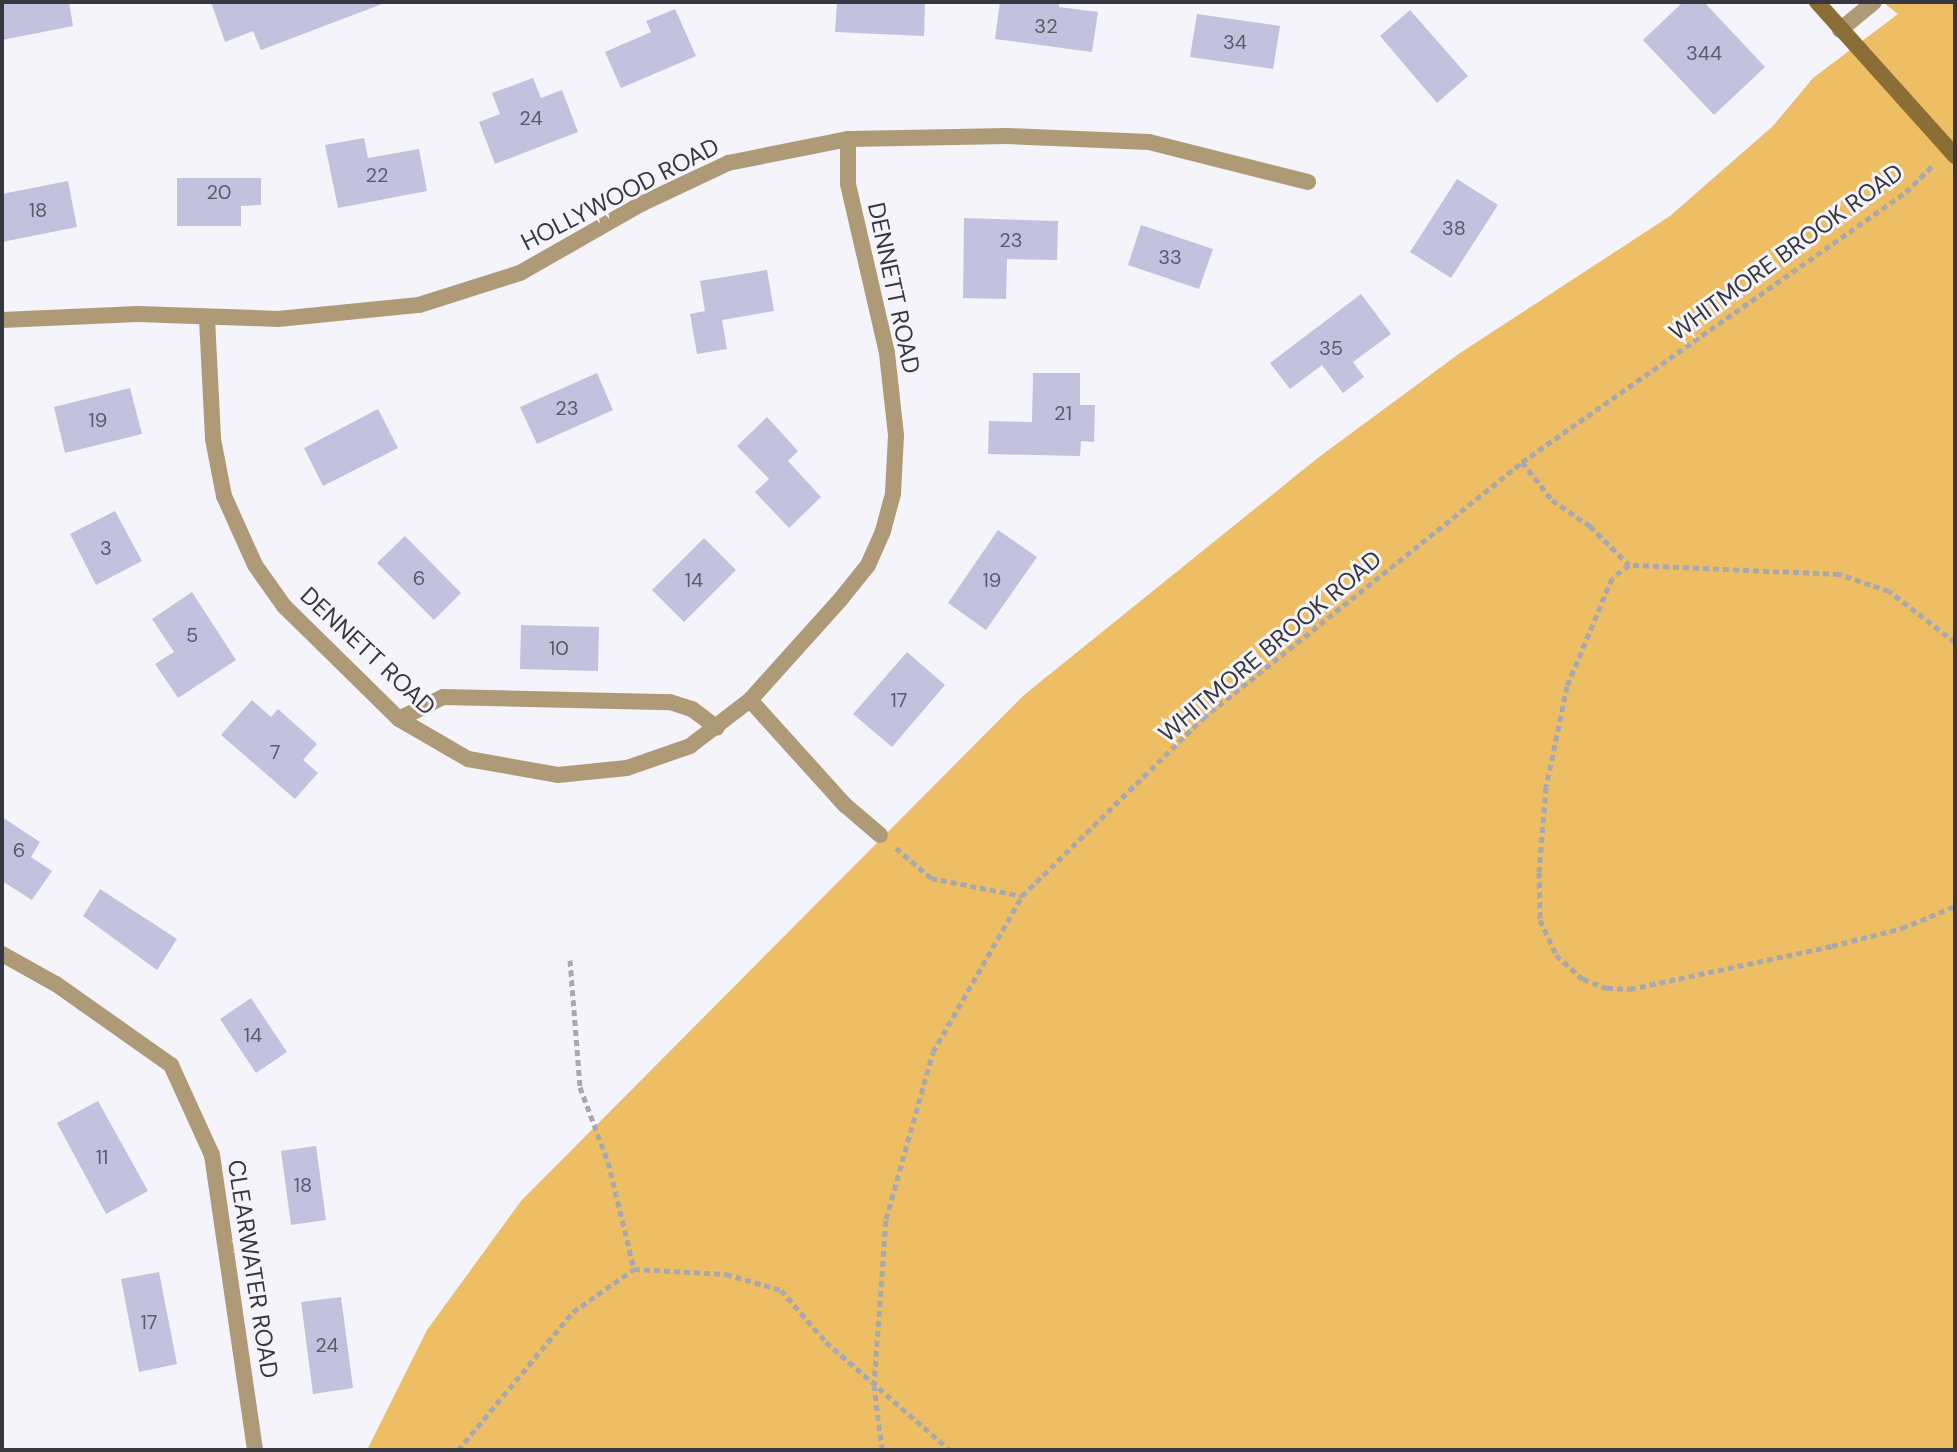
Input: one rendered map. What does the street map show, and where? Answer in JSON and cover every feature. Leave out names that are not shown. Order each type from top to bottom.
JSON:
[{"type":"main road","points":[[1817,2],[1952,153]]},
{"type":"street","points":[[1840,30],[1874,2]]},
{"type":"street","name":"HOLLYWOOD ROAD","points":[[2,320],[138,314],[207,319],[341,316],[461,293],[548,259],[706,172],[773,150],[848,139],[1007,136],[1149,142],[1308,182]]},
{"type":"street","name":"DENNETT ROAD","points":[[207,319],[216,458],[241,537],[284,606],[399,719],[468,759],[558,775],[646,763],[690,746],[750,700],[868,565],[893,493],[893,395],[850,198],[848,139]]},
{"type":"street","points":[[399,719],[443,697],[670,702],[692,709],[717,728]]},
{"type":"street","points":[[750,700],[845,805],[880,835]]},
{"type":"street","name":"CLEARWATER ROAD","points":[[2,954],[56,984],[171,1065],[212,1155],[255,1450]]},
{"type":"path","name":"WHITMORE BROOK ROAD","points":[[882,1450],[874,1386],[886,1219],[933,1052],[1022,896],[1203,718],[1522,462],[1906,192],[1952,153]]},
{"type":"path","points":[[1522,462],[1552,500],[1590,526],[1629,565]]},
{"type":"path","points":[[1955,642],[1889,591],[1839,574],[1629,565],[1612,578],[1587,629],[1567,686],[1546,787],[1540,920],[1556,955],[1583,979],[1607,988],[1630,989],[1902,928],[1955,906]]},
{"type":"path","points":[[880,835],[931,878],[1022,896]]},
{"type":"path","points":[[570,960],[580,1087],[608,1162],[634,1269]]},
{"type":"path","points":[[458,1450],[573,1312],[634,1269],[726,1274],[781,1290],[874,1386],[950,1450]]},
{"type":"shaded area","points":[[1883,2],[1955,2],[1955,1450],[367,1450],[427,1330],[521,1201],[1024,695],[1319,457],[1460,353],[1670,216],[1773,126],[1813,78],[1898,14]]},
{"type":"building","points":[[2,2],[69,2],[73,26],[2,40]]},
{"type":"building","points":[[211,2],[382,4],[261,50],[253,31],[225,42]]},
{"type":"building","points":[[837,2],[925,2],[924,36],[835,32]]},
{"type":"building","points":[[1000,2],[1059,2],[1059,7],[1098,12],[1092,52],[995,39]]},
{"type":"building","points":[[1683,2],[1704,2],[1765,67],[1714,115],[1643,40]]},
{"type":"building","points":[[675,9],[696,56],[621,88],[605,52],[651,32],[646,21]]},
{"type":"building","points":[[1410,10],[1468,76],[1437,103],[1380,36]]},
{"type":"building","points":[[1197,14],[1280,26],[1273,69],[1190,57]]},
{"type":"building","points":[[533,78],[541,98],[562,90],[578,132],[495,164],[479,122],[500,114],[492,93]]},
{"type":"building","points":[[364,138],[368,158],[419,149],[427,191],[338,208],[325,145]]},
{"type":"building","points":[[177,178],[261,178],[261,205],[241,206],[241,226],[177,226]]},
{"type":"building","points":[[1457,179],[1498,205],[1451,278],[1410,252]]},
{"type":"building","points":[[68,181],[77,227],[2,242],[2,194]]},
{"type":"building","points":[[964,218],[1058,221],[1057,260],[1007,259],[1006,299],[963,298]]},
{"type":"building","points":[[1141,225],[1213,249],[1199,289],[1128,265]]},
{"type":"building","points":[[767,270],[774,311],[722,320],[727,349],[697,354],[690,314],[705,311],[700,281]]},
{"type":"building","points":[[1361,294],[1391,334],[1353,362],[1364,377],[1343,393],[1322,365],[1290,389],[1270,363]]},
{"type":"building","points":[[597,373],[613,410],[537,444],[520,407]]},
{"type":"building","points":[[1033,373],[1080,373],[1080,405],[1095,405],[1094,442],[1081,441],[1080,456],[988,454],[989,421],[1032,422]]},
{"type":"building","points":[[130,388],[142,434],[65,453],[54,407]]},
{"type":"building","points":[[378,409],[398,448],[323,486],[304,448]]},
{"type":"building","points":[[767,417],[798,451],[788,461],[821,497],[789,528],[755,492],[769,479],[737,446]]},
{"type":"building","points":[[115,511],[142,561],[96,585],[70,534]]},
{"type":"building","points":[[998,530],[1037,557],[986,630],[948,603]]},
{"type":"building","points":[[405,536],[461,593],[434,620],[377,563]]},
{"type":"building","points":[[704,538],[736,570],[684,622],[652,590]]},
{"type":"building","points":[[192,592],[236,660],[178,698],[155,664],[174,652],[152,619]]},
{"type":"building","points":[[521,625],[599,627],[598,671],[520,669]]},
{"type":"building","points":[[907,652],[945,685],[892,747],[853,714]]},
{"type":"building","points":[[252,700],[271,717],[278,709],[317,744],[303,760],[318,773],[295,799],[221,735]]},
{"type":"building","points":[[2,817],[40,842],[31,857],[52,871],[32,900],[2,881]]},
{"type":"building","points":[[100,889],[177,939],[157,970],[83,916]]},
{"type":"building","points":[[251,998],[287,1052],[256,1073],[220,1019]]},
{"type":"building","points":[[98,1101],[148,1191],[106,1214],[57,1123]]},
{"type":"building","points":[[316,1146],[326,1220],[291,1225],[281,1151]]},
{"type":"building","points":[[159,1272],[177,1364],[139,1372],[121,1279]]},
{"type":"building","points":[[341,1297],[353,1388],[313,1394],[301,1302]]}]
